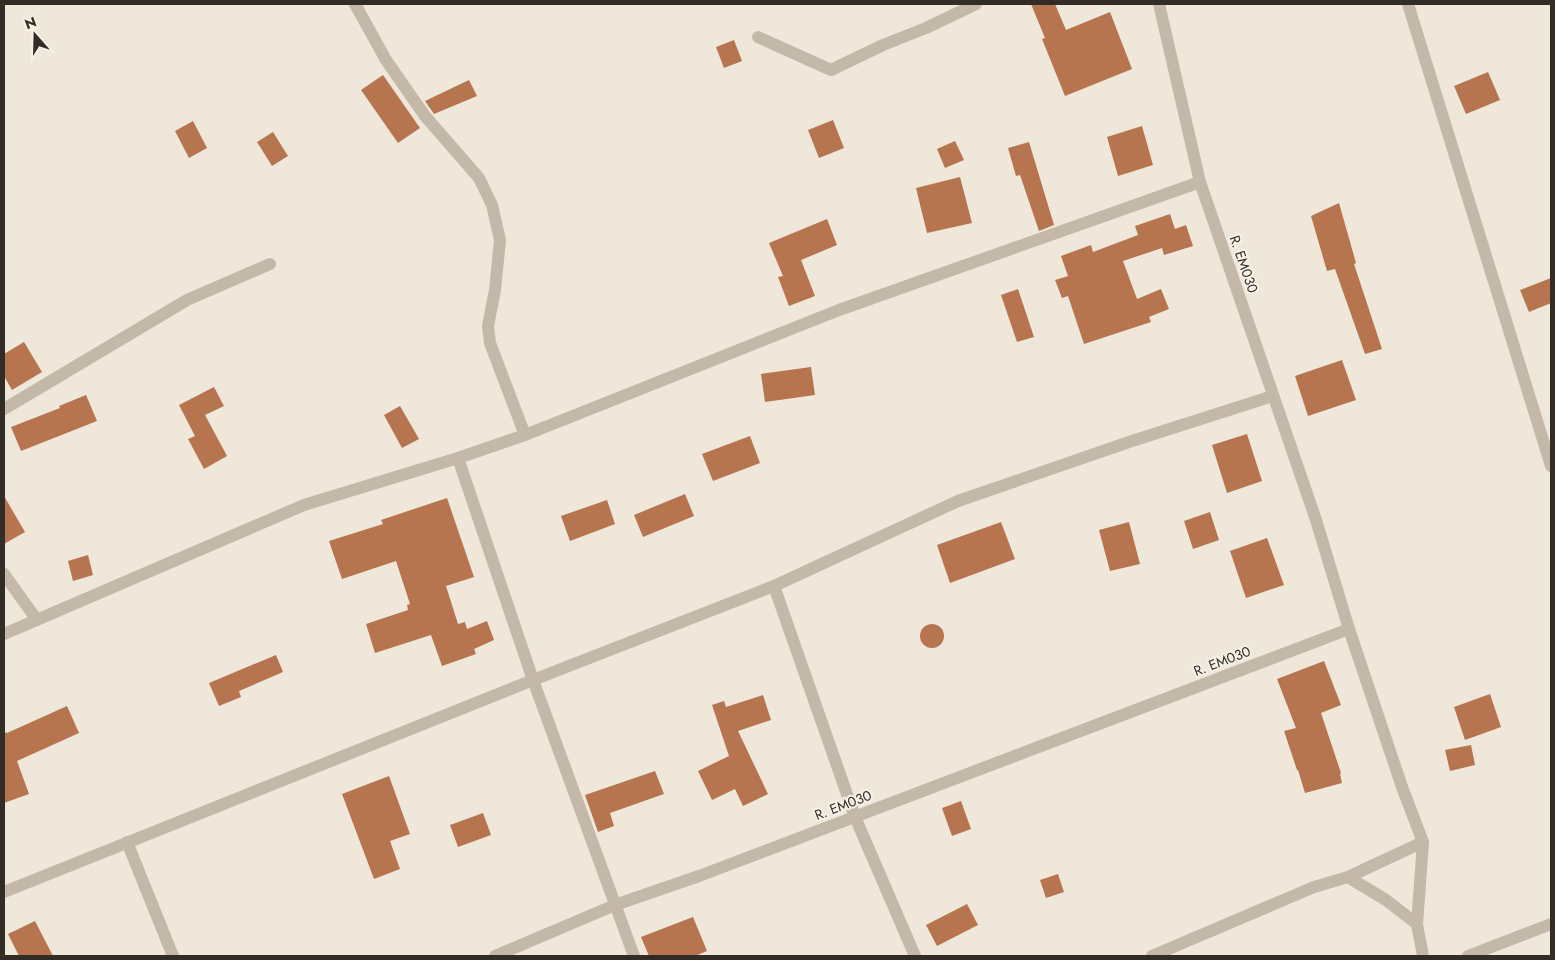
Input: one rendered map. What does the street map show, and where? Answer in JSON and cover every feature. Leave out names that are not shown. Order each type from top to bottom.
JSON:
[{"type":"street","points":[[356,4],[386,60],[425,116],[479,178],[492,205],[500,240],[495,290],[488,326],[490,343],[525,435]]},
{"type":"street","points":[[758,37],[831,70],[976,4]]},
{"type":"street","name":"R. EM030","points":[[495,956],[615,905],[699,876],[1349,629],[1316,520],[1200,182],[1159,4]]},
{"type":"street","points":[[1408,4],[1551,466]]},
{"type":"street","points":[[4,634],[304,505],[458,458],[525,435],[839,310],[1200,182]]},
{"type":"street","points":[[4,409],[187,300],[270,264]]},
{"type":"street","points":[[4,892],[533,680],[774,586],[958,500],[1129,442],[1274,396]]},
{"type":"street","points":[[458,458],[533,680],[634,956]]},
{"type":"street","points":[[4,574],[37,620]]},
{"type":"street","points":[[774,586],[855,816],[915,956]]},
{"type":"street","points":[[1349,629],[1402,787],[1423,842],[1417,924],[1423,956]]},
{"type":"street","points":[[127,842],[173,956]]},
{"type":"street","points":[[1152,956],[1314,887],[1348,877],[1423,842]]},
{"type":"street","points":[[1348,877],[1386,900],[1417,924]]},
{"type":"street","points":[[1468,956],[1551,924]]},
{"type":"building","points":[[1031,4],[1055,4],[1066,30],[1110,12],[1132,69],[1065,96],[1042,39],[1045,38]]},
{"type":"building","points":[[734,40],[742,61],[724,68],[716,47]]},
{"type":"building","points":[[1488,72],[1500,100],[1466,114],[1454,86]]},
{"type":"building","points":[[383,75],[420,128],[398,143],[361,90]]},
{"type":"building","points":[[469,80],[477,96],[434,114],[425,101]]},
{"type":"building","points":[[833,120],[844,148],[819,158],[808,130]]},
{"type":"building","points":[[193,121],[207,148],[189,158],[175,131]]},
{"type":"building","points":[[1142,126],[1153,165],[1118,176],[1107,137]]},
{"type":"building","points":[[273,132],[288,156],[272,166],[257,142]]},
{"type":"building","points":[[955,141],[964,160],[945,168],[937,149]]},
{"type":"building","points":[[1029,142],[1054,225],[1039,231],[1020,175],[1016,176],[1008,148]]},
{"type":"building","points":[[960,177],[972,223],[927,233],[916,188]]},
{"type":"building","points":[[1339,203],[1356,263],[1354,264],[1382,349],[1365,354],[1335,269],[1327,271],[1311,216]]},
{"type":"building","points":[[1170,214],[1175,229],[1186,225],[1193,246],[1164,255],[1162,248],[1123,261],[1137,299],[1161,289],[1169,309],[1149,317],[1151,322],[1084,344],[1068,296],[1062,298],[1055,280],[1068,276],[1061,256],[1091,245],[1093,252],[1138,235],[1135,226]]},
{"type":"building","points":[[827,219],[837,245],[801,260],[815,296],[789,306],[778,277],[783,276],[769,243]]},
{"type":"building","points":[[1551,278],[1551,303],[1529,312],[1520,290]]},
{"type":"building","points":[[1018,289],[1034,337],[1017,342],[1001,295]]},
{"type":"building","points":[[24,342],[42,372],[12,390],[4,376],[4,354]]},
{"type":"building","points":[[1342,360],[1356,400],[1308,416],[1295,376]]},
{"type":"building","points":[[811,367],[815,395],[765,402],[761,374]]},
{"type":"building","points":[[214,387],[224,406],[205,415],[227,456],[204,469],[188,439],[195,436],[179,405]]},
{"type":"building","points":[[86,395],[97,421],[21,451],[11,427],[60,408],[59,406]]},
{"type":"building","points":[[400,406],[419,439],[402,448],[384,415]]},
{"type":"building","points":[[1247,434],[1262,481],[1227,493],[1212,445]]},
{"type":"building","points":[[750,436],[760,463],[713,481],[702,454]]},
{"type":"building","points":[[685,494],[694,516],[643,537],[634,515]]},
{"type":"building","points":[[4,496],[25,532],[4,544]]},
{"type":"building","points":[[447,498],[474,577],[446,586],[458,624],[465,622],[467,629],[487,621],[494,640],[474,649],[476,654],[442,666],[431,635],[375,653],[366,624],[408,610],[407,605],[410,604],[396,561],[342,579],[329,541],[383,524],[381,520]]},
{"type":"building","points":[[607,500],[615,524],[570,541],[561,516]]},
{"type":"building","points":[[1210,512],[1219,540],[1193,549],[1184,521]]},
{"type":"building","points":[[1001,522],[1015,559],[950,583],[937,545]]},
{"type":"building","points":[[1129,522],[1140,564],[1110,571],[1099,530]]},
{"type":"building","points":[[1267,538],[1284,585],[1246,598],[1230,551]]},
{"type":"building","points":[[88,555],[93,575],[73,581],[68,561]]},
{"type":"building","points":[[932,624],[941,627],[944,636],[941,645],[932,648],[923,645],[920,636],[923,627]]},
{"type":"building","points":[[276,655],[283,672],[239,691],[241,697],[219,706],[209,683]]},
{"type":"building","points":[[1324,661],[1341,705],[1321,713],[1341,773],[1342,783],[1305,793],[1284,731],[1296,728],[1277,679]]},
{"type":"building","points":[[1490,694],[1501,727],[1465,740],[1454,707]]},
{"type":"building","points":[[763,695],[771,720],[738,731],[768,794],[743,806],[735,789],[712,800],[698,771],[729,756],[712,705],[724,701],[726,707]]},
{"type":"building","points":[[67,706],[79,733],[17,761],[29,794],[4,803],[4,732],[7,733]]},
{"type":"building","points":[[1471,745],[1475,765],[1450,771],[1445,750]]},
{"type":"building","points":[[655,771],[664,794],[610,813],[614,826],[598,832],[585,795]]},
{"type":"building","points":[[389,776],[410,834],[390,841],[400,869],[374,879],[342,794]]},
{"type":"building","points":[[961,801],[971,829],[952,836],[942,808]]},
{"type":"building","points":[[483,813],[491,835],[458,847],[450,825]]},
{"type":"building","points":[[1058,874],[1064,892],[1046,898],[1040,880]]},
{"type":"building","points":[[967,904],[978,925],[937,946],[926,925]]},
{"type":"building","points":[[693,917],[707,951],[695,956],[649,956],[641,937]]},
{"type":"building","points":[[35,921],[53,956],[19,956],[8,934]]}]
